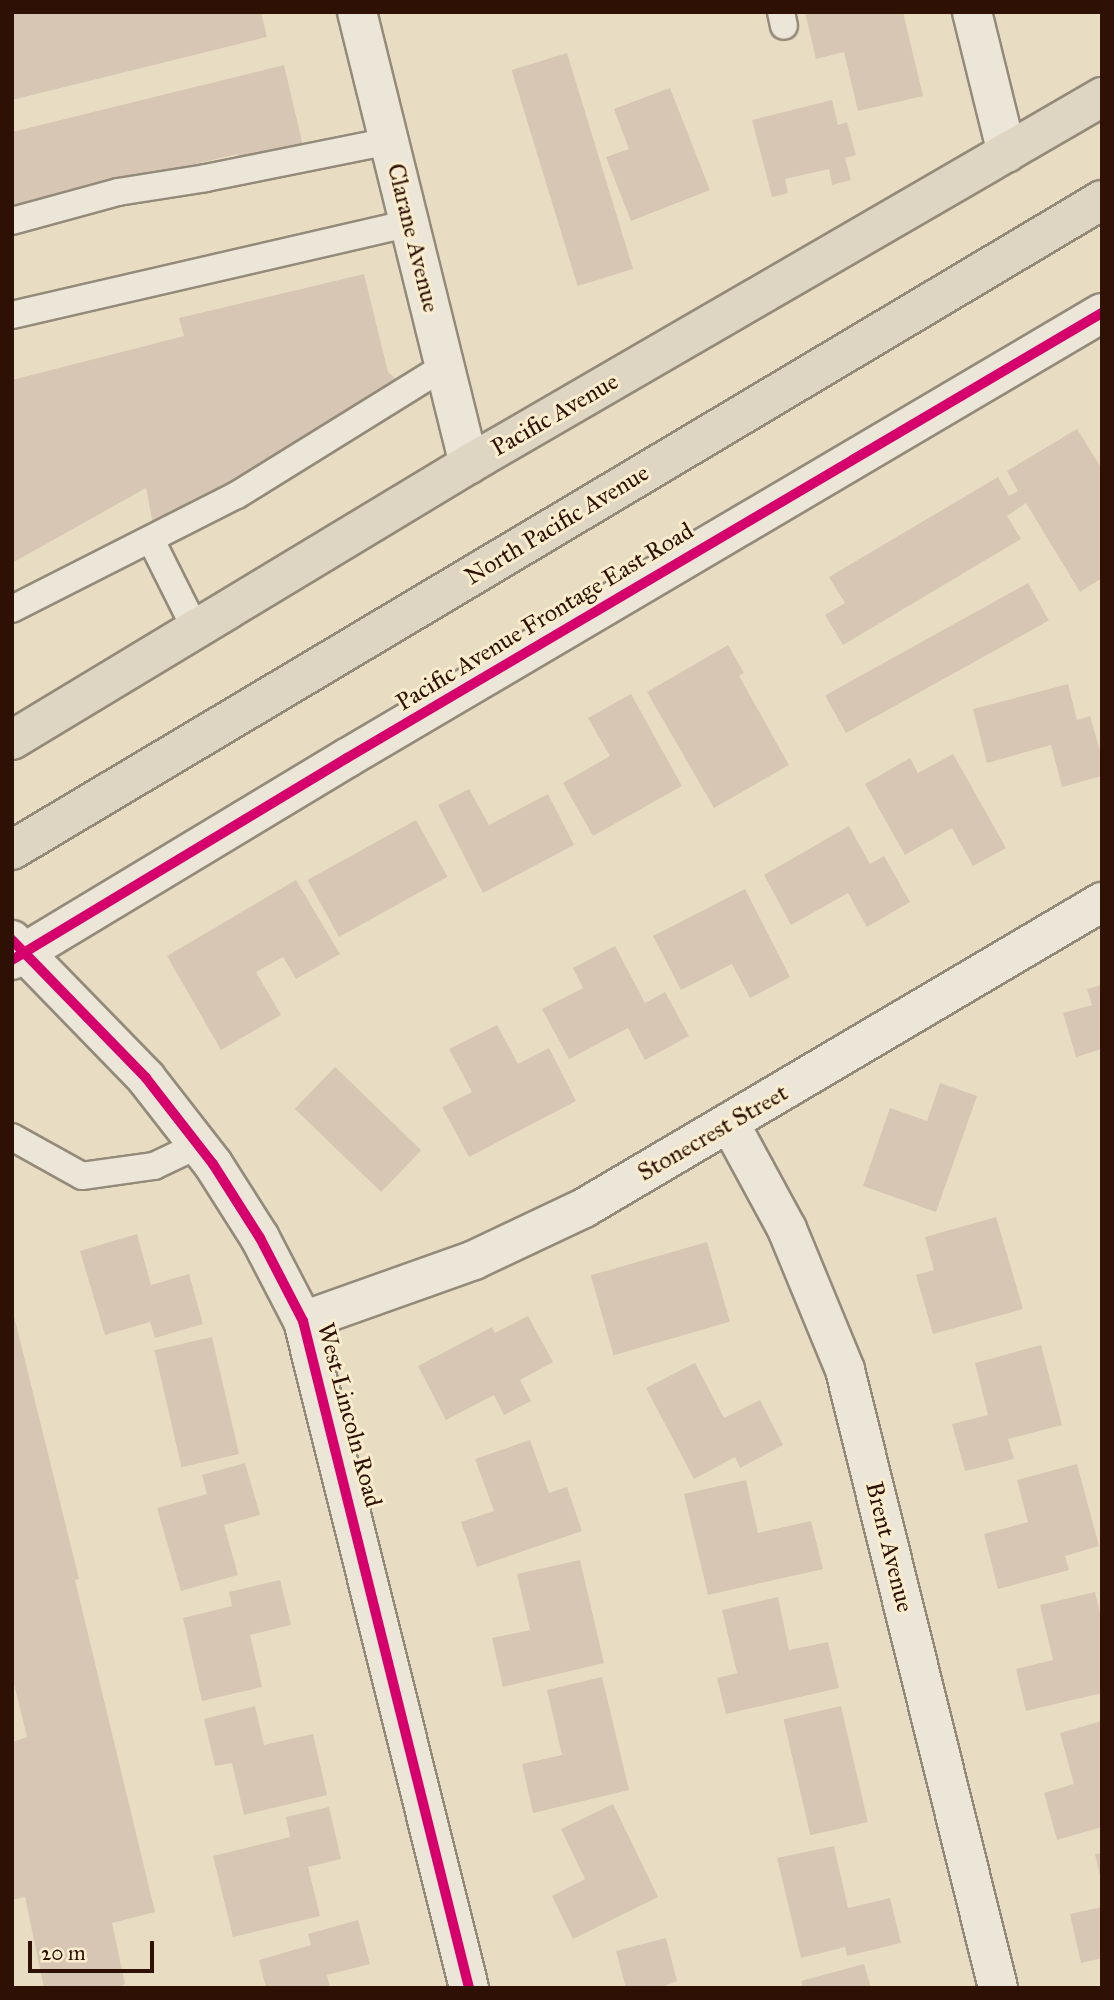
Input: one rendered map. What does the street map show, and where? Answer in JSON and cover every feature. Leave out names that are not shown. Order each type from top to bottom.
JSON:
[{"type":"main road","name":"Pacific Avenue","points":[[12,740],[469,464],[1102,97]]},
{"type":"main road","name":"North Pacific Avenue","points":[[12,850],[1102,200]]},
{"type":"street","name":"Clarane Avenue","points":[[357,12],[469,464]]},
{"type":"street","points":[[972,12],[1007,153]]},
{"type":"street","name":"Pacific Avenue Frontage East Road","points":[[16,952],[1102,313]]},
{"type":"street","name":"Stonecrest Street","points":[[303,1321],[487,1254],[584,1208],[1102,902]]},
{"type":"street","name":"West Lincoln Road","points":[[16,952],[146,1078],[198,1145],[260,1238],[303,1321],[469,1988]]},
{"type":"street","name":"Brent Avenue","points":[[730,1124],[788,1229],[845,1370],[998,1988]]},
{"type":"lane","points":[[12,221],[118,192],[206,178],[389,141]]},
{"type":"lane","points":[[12,315],[410,223]]},
{"type":"lane","points":[[12,609],[237,495],[445,366]]},
{"type":"lane","points":[[151,540],[195,630]]},
{"type":"lane","points":[[12,1137],[82,1176],[154,1166],[198,1145]]},
{"type":"building","points":[[12,12],[261,12],[267,37],[12,100]]},
{"type":"building","points":[[805,12],[903,12],[923,96],[858,111],[844,52],[816,59]]},
{"type":"building","points":[[567,53],[633,269],[578,286],[512,70]]},
{"type":"building","points":[[284,65],[304,150],[239,166],[237,154],[12,209],[12,132]]},
{"type":"building","points":[[670,88],[710,190],[631,221],[606,157],[629,149],[614,109]]},
{"type":"building","points":[[832,100],[838,125],[847,122],[856,155],[845,158],[851,180],[832,185],[829,169],[785,179],[788,193],[772,197],[752,120]]},
{"type":"building","points":[[364,274],[388,372],[399,382],[173,519],[153,525],[146,488],[12,563],[12,380],[184,336],[179,318]]},
{"type":"building","points":[[1077,429],[1102,469],[1102,578],[1080,592],[1026,503],[1007,516],[1021,539],[843,645],[825,615],[845,603],[829,577],[998,477],[1009,496],[1018,491],[1007,471]]},
{"type":"building","points":[[1028,583],[1049,621],[846,733],[825,695]]},
{"type":"building","points":[[728,645],[744,673],[739,676],[789,765],[714,808],[647,692]]},
{"type":"building","points":[[1068,684],[1077,720],[1090,716],[1102,758],[1102,776],[1062,787],[1051,745],[987,763],[973,709]]},
{"type":"building","points":[[631,694],[682,786],[593,836],[563,783],[610,756],[588,718]]},
{"type":"building","points":[[953,754],[1006,848],[973,866],[952,828],[905,855],[865,784],[910,758],[918,773]]},
{"type":"building","points":[[469,789],[489,825],[548,794],[574,845],[483,893],[438,805]]},
{"type":"building","points":[[416,820],[448,877],[339,937],[308,880]]},
{"type":"building","points":[[849,826],[870,864],[884,856],[910,902],[867,927],[848,893],[791,925],[764,875]]},
{"type":"building","points":[[296,880],[340,954],[296,979],[283,957],[256,972],[281,1015],[221,1050],[167,956]]},
{"type":"building","points":[[745,889],[790,977],[750,998],[732,964],[681,990],[653,936]]},
{"type":"building","points":[[615,946],[645,1003],[665,992],[689,1036],[645,1060],[628,1028],[569,1059],[542,1009],[583,988],[573,968]]},
{"type":"building","points":[[1102,985],[1102,1049],[1076,1057],[1063,1013],[1092,1005],[1087,989]]},
{"type":"building","points":[[497,1025],[518,1064],[549,1048],[576,1101],[469,1157],[442,1107],[472,1092],[449,1049]]},
{"type":"building","points":[[335,1067],[421,1150],[381,1192],[295,1109]]},
{"type":"building","points":[[940,1083],[977,1096],[936,1212],[863,1186],[890,1108],[927,1121]]},
{"type":"building","points":[[996,1217],[1023,1309],[933,1334],[916,1275],[934,1270],[925,1237]]},
{"type":"building","points":[[137,1234],[151,1285],[189,1274],[203,1324],[155,1338],[150,1322],[105,1335],[80,1251]]},
{"type":"building","points":[[707,1242],[730,1322],[614,1355],[591,1275]]},
{"type":"building","points":[[13,1312],[79,1579],[75,1580],[155,1912],[112,1923],[125,1984],[119,1988],[44,1988],[25,1897],[12,1900],[12,1742],[27,1737],[12,1676]]},
{"type":"building","points":[[528,1316],[553,1362],[520,1380],[531,1401],[504,1415],[494,1395],[446,1420],[418,1366],[492,1327],[495,1333]]},
{"type":"building","points":[[212,1337],[239,1454],[182,1467],[155,1350]]},
{"type":"building","points":[[1041,1345],[1062,1425],[1008,1439],[1014,1459],[965,1471],[952,1424],[988,1415],[975,1363]]},
{"type":"building","points":[[695,1363],[724,1418],[760,1400],[783,1445],[740,1468],[735,1457],[694,1479],[646,1388]]},
{"type":"building","points":[[530,1440],[549,1493],[567,1487],[582,1531],[477,1567],[461,1522],[494,1511],[475,1459]]},
{"type":"building","points":[[245,1463],[260,1515],[224,1525],[238,1575],[181,1591],[157,1508],[207,1494],[202,1475]]},
{"type":"building","points":[[1077,1464],[1099,1546],[1065,1556],[1069,1570],[998,1589],[984,1534],[1028,1522],[1017,1480]]},
{"type":"building","points":[[746,1480],[758,1533],[811,1521],[823,1569],[708,1595],[684,1494]]},
{"type":"building","points":[[580,1560],[604,1663],[503,1687],[492,1638],[530,1630],[517,1574]]},
{"type":"building","points":[[280,1580],[291,1625],[250,1635],[262,1687],[202,1701],[183,1618],[232,1606],[229,1592]]},
{"type":"building","points":[[1095,1592],[1102,1622],[1102,1693],[1026,1711],[1016,1669],[1053,1660],[1040,1605]]},
{"type":"building","points":[[778,1597],[789,1650],[828,1642],[839,1688],[726,1714],[717,1678],[737,1673],[722,1610]]},
{"type":"building","points":[[602,1677],[629,1790],[533,1813],[522,1764],[562,1755],[547,1690]]},
{"type":"building","points":[[255,1706],[264,1745],[313,1734],[327,1795],[244,1815],[232,1763],[215,1766],[204,1719]]},
{"type":"building","points":[[841,1706],[868,1822],[810,1835],[784,1719]]},
{"type":"building","points":[[1102,1721],[1102,1827],[1057,1840],[1044,1793],[1074,1784],[1060,1733]]},
{"type":"building","points":[[613,1804],[658,1897],[573,1939],[552,1896],[585,1879],[561,1829]]},
{"type":"building","points":[[329,1807],[341,1859],[308,1867],[320,1916],[233,1937],[213,1856],[290,1837],[286,1817]]},
{"type":"building","points":[[834,1846],[848,1908],[890,1898],[901,1943],[847,1956],[845,1947],[801,1958],[777,1858]]},
{"type":"building","points":[[1102,1853],[1102,1880],[1101,1880],[1095,1854]]},
{"type":"building","points":[[1102,1907],[1102,1958],[1081,1963],[1070,1914]]},
{"type":"building","points":[[358,1920],[370,1964],[327,1975],[330,1988],[266,1988],[259,1960],[311,1945],[308,1934]]},
{"type":"building","points":[[666,1938],[677,1981],[660,1988],[626,1988],[616,1951]]},
{"type":"building","points":[[864,1964],[871,1988],[803,1988],[801,1981]]},
{"type":"cycle path","points":[[12,960],[347,758],[1102,313]]},
{"type":"cycle path","points":[[12,940],[146,1078],[213,1164],[260,1238],[303,1321],[469,1988]]}]
